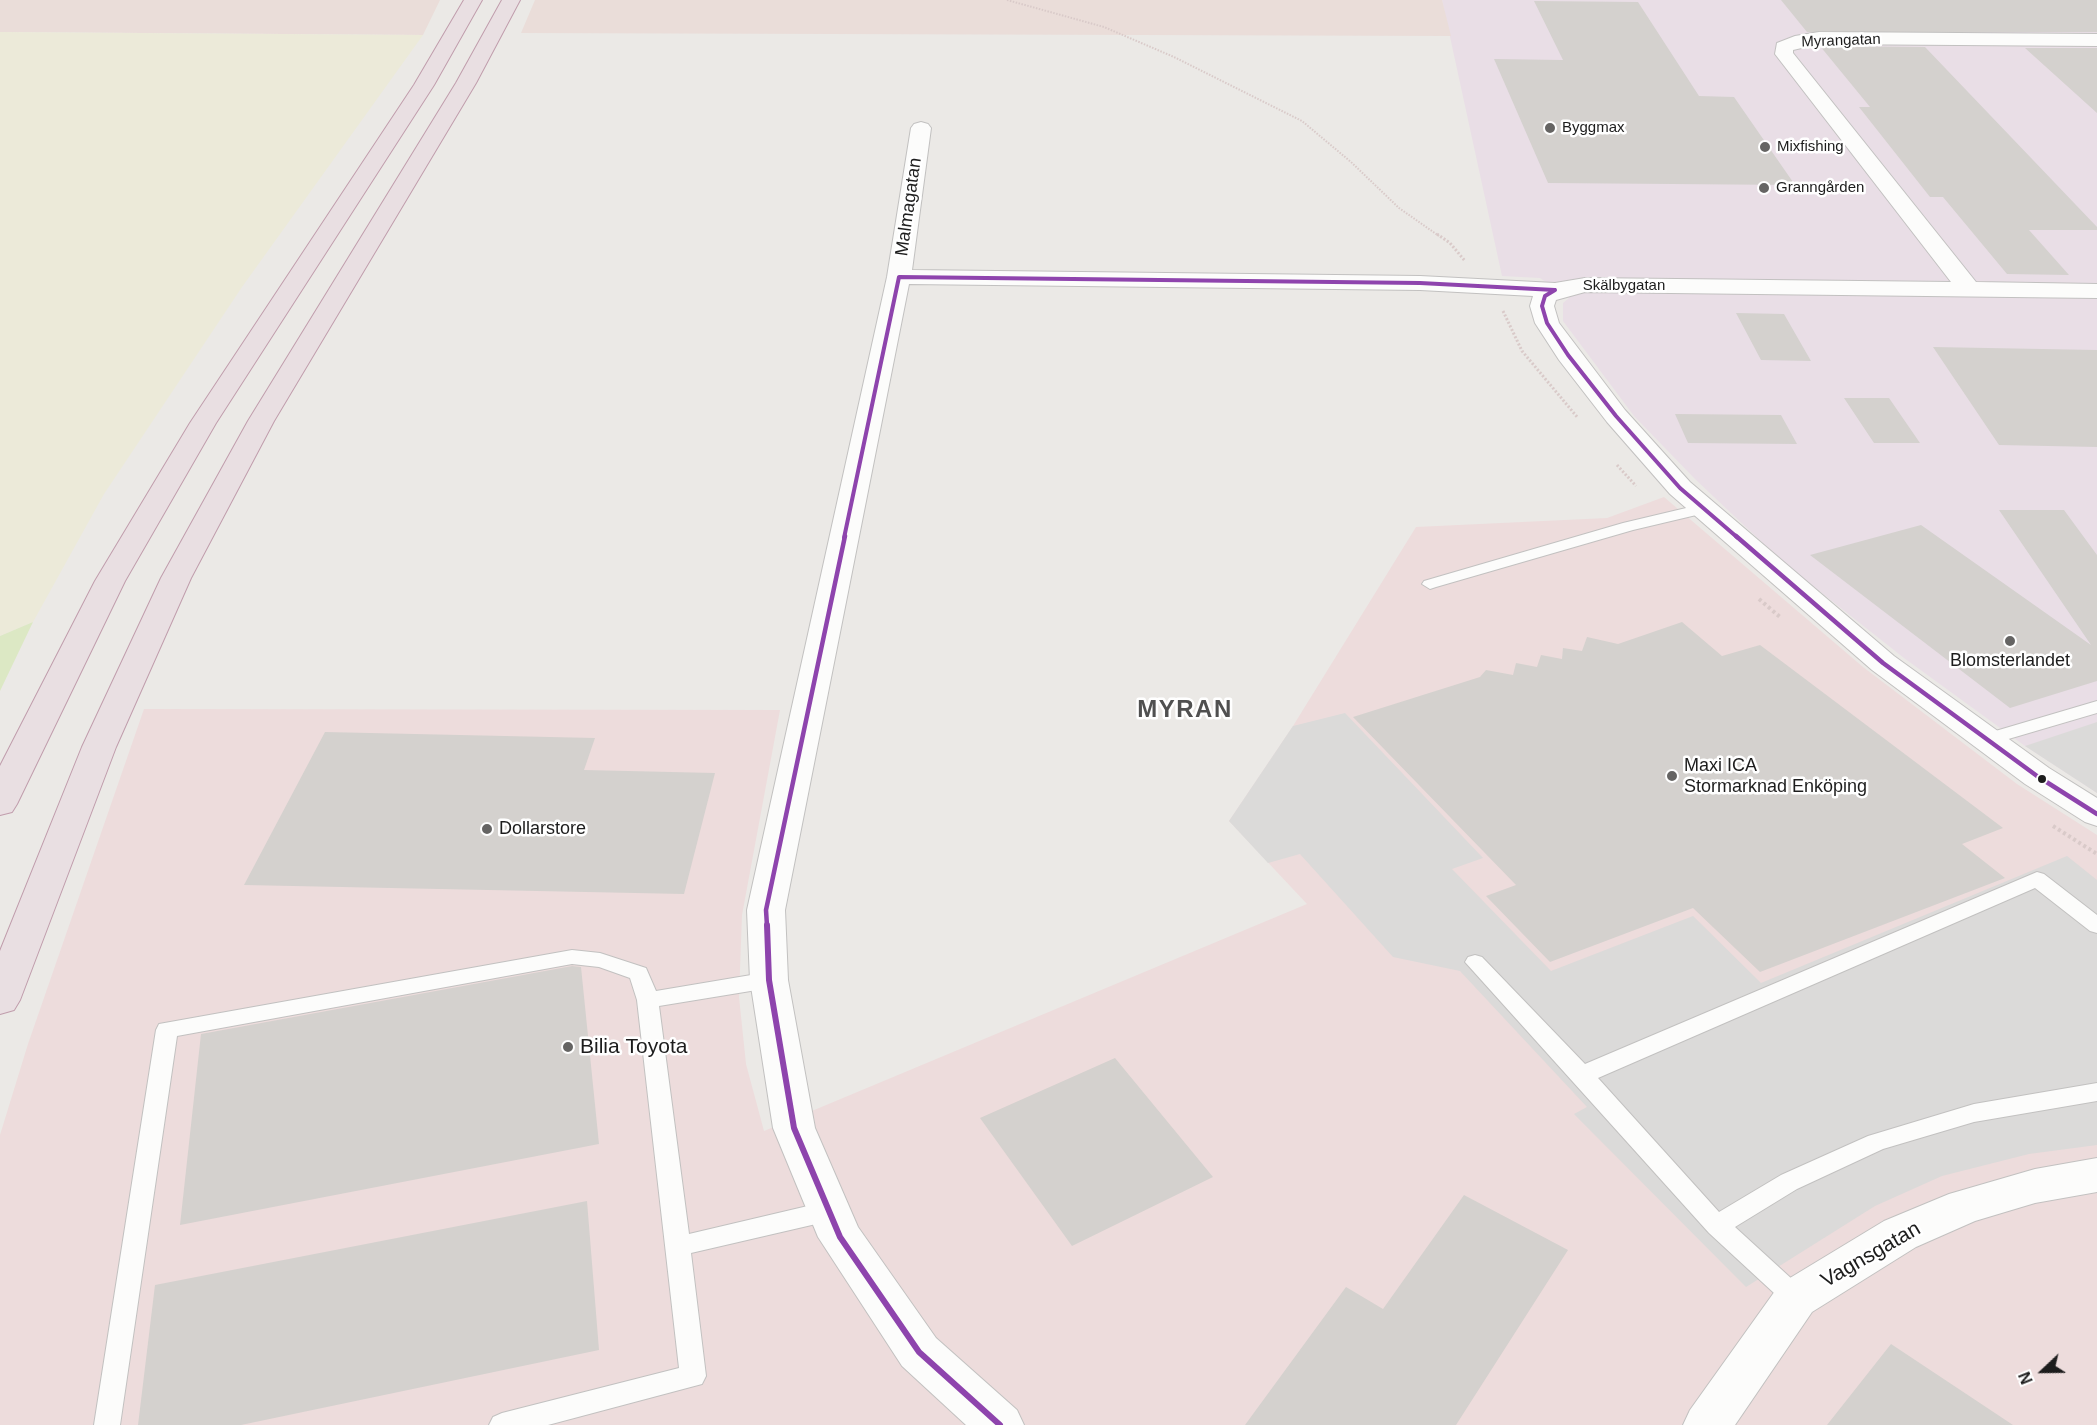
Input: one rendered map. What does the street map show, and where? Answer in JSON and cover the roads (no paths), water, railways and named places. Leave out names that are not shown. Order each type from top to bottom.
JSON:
[{"type":"highway","points":[[0,804],[23,753],[110,581],[203,423],[423,85],[473,0]]},
{"type":"highway","points":[[0,1000],[99,747],[176,578],[261,422],[466,83],[511,0]]},
{"type":"street","name":"Myrangatan","points":[[1969,290],[1784,54],[1784,48],[1802,40],[1819,38],[2097,40]]},
{"type":"street","name":"Malmagatan","points":[[921,128],[899,277],[766,910],[769,980],[794,1128],[840,1237],[919,1352],[1000,1425]]},
{"type":"street","name":"Skälbygatan","points":[[899,277],[1491,285],[1555,290],[1585,285],[2097,291]]},
{"type":"street","points":[[1555,290],[1545,296],[1542,306],[1547,323],[1568,355],[1623,424],[1702,509],[1883,663],[2037,776],[2097,814]]},
{"type":"street","name":"Vagnsgatan","points":[[1707,1425],[1796,1298],[1900,1234],[1964,1207],[2035,1186],[2091,1180]]},
{"type":"lane","points":[[1430,584],[1629,526],[1702,509]]},
{"type":"lane","points":[[1988,739],[2097,707]]},
{"type":"lane","points":[[1582,1075],[2037,879],[2097,926]]},
{"type":"lane","points":[[106,1425],[167,1030],[572,957],[600,960],[639,973],[648,1000],[693,1376],[502,1425]]},
{"type":"lane","points":[[1475,962],[1582,1075],[1717,1226],[1796,1298]]},
{"type":"lane","points":[[648,1000],[769,980]]},
{"type":"lane","points":[[1717,1226],[1789,1182],[1876,1142],[1974,1113],[2097,1092]]},
{"type":"lane","points":[[678,1246],[829,1211]]},
{"type":"place","name":"Byggmax","points":[[1550,128]]},
{"type":"place","name":"Mixfishing","points":[[1765,147]]},
{"type":"place","name":"Granngården","points":[[1764,188]]},
{"type":"place","name":"Blomsterlandet","points":[[2010,641]]},
{"type":"place","name":"Maxi ICA Stormarknad Enköping","points":[[1672,776]]},
{"type":"place","name":"Dollarstore","points":[[487,829]]},
{"type":"place","name":"Bilia Toyota","points":[[568,1047]]},
{"type":"district","name":"MYRAN","points":[[1185,710]]}]
